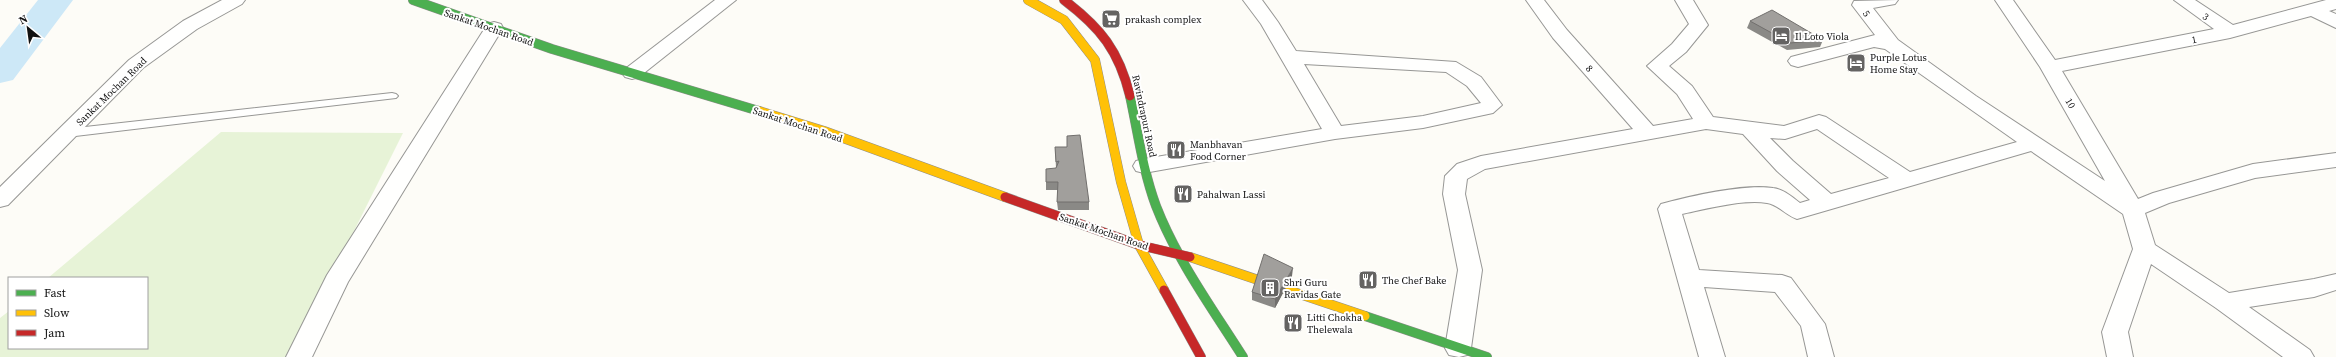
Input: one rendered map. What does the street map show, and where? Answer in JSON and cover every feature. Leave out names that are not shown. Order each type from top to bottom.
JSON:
[{"type":"street","name":"Sankat Mochan Road","points":[[0,200],[136,64],[190,25],[236,0]]},
{"type":"street","name":"Sankat Mochan Road","points":[[413,0],[632,73],[824,131],[1139,245],[1180,254],[1486,357]]},
{"type":"street","points":[[632,73],[727,0]]},
{"type":"street","points":[[1028,0],[1064,20],[1095,60],[1121,182],[1139,245],[1201,357]]},
{"type":"street","name":"Ravindrapuri Road","points":[[1064,0],[1079,8],[1098,26],[1112,43],[1125,72],[1144,166],[1156,205],[1180,254],[1243,357]]},
{"type":"street","points":[[1252,0],[1269,22],[1336,133]]},
{"type":"street","name":"8","points":[[1535,0],[1560,34],[1648,133]]},
{"type":"street","name":"5","points":[[1859,2],[1889,0]]},
{"type":"street","name":"10","points":[[2004,0],[2050,67],[2133,210],[2145,249]]},
{"type":"street","name":"3","points":[[2183,0],[2230,32]]},
{"type":"street","points":[[2286,0],[2336,22]]},
{"type":"street","points":[[1690,2],[1699,25],[1679,48],[1658,66],[1685,90],[1706,123]]},
{"type":"street","name":"5","points":[[1859,2],[1891,44]]},
{"type":"street","name":"1","points":[[2050,67],[2230,32],[2336,3]]},
{"type":"street","points":[[298,357],[336,281],[494,28]]},
{"type":"street","points":[[1798,61],[1874,41],[1891,44],[2032,144],[2133,210],[2161,198],[2253,171],[2336,160]]},
{"type":"street","points":[[1144,166],[1336,133],[1423,122],[1486,109],[1492,105],[1489,98],[1466,74],[1449,66],[1290,57]]},
{"type":"street","points":[[1458,348],[1470,270],[1454,194],[1456,176],[1465,169],[1481,163],[1706,123],[1785,134],[1819,121],[1906,179]]},
{"type":"street","points":[[1751,130],[1785,166],[1827,203]]},
{"type":"street","points":[[1712,357],[1669,209],[1727,196],[1773,195],[1797,211],[2032,144]]},
{"type":"street","points":[[2120,357],[2115,332],[2145,249],[2225,302],[2300,357]]},
{"type":"street","points":[[1690,278],[1782,284],[1813,324],[1820,357]]},
{"type":"street","points":[[2225,302],[2314,288],[2336,282]]},
{"type":"lane","points":[[67,133],[392,96]]},
{"type":"green space","points":[[221,132],[403,133],[291,357],[0,357],[0,318],[8,312],[8,349],[148,349],[148,277],[49,277]]},
{"type":"building","points":[[1772,10],[1823,40],[1790,43],[1750,21]]},
{"type":"building","points":[[1080,135],[1089,202],[1057,202],[1058,182],[1046,182],[1046,169],[1056,168],[1059,161],[1056,162],[1055,147],[1067,147],[1067,136]]},
{"type":"building","name":"Shri Guru Ravidas Gate","points":[[1264,254],[1293,268],[1275,299],[1252,292]]},
{"type":"waterway","points":[[0,72],[56,0]]},
{"type":"traffic: fast","points":[[413,0],[552,49],[759,111]]},
{"type":"traffic: fast","points":[[1130,96],[1151,193],[1164,226],[1185,265],[1243,357]]},
{"type":"traffic: fast","points":[[1365,316],[1487,357]]},
{"type":"traffic: slow","points":[[1028,0],[1064,20],[1095,60],[1121,182],[1139,245],[1164,290]]},
{"type":"traffic: slow","points":[[759,111],[824,131],[1005,197]]},
{"type":"traffic: slow","points":[[1190,257],[1365,316]]},
{"type":"traffic: jam","points":[[1064,0],[1089,20],[1108,41],[1121,65],[1130,96]]},
{"type":"traffic: jam","points":[[1005,197],[1139,245],[1190,257]]},
{"type":"traffic: jam","points":[[1164,290],[1201,357]]},
{"type":"place","name":"prakash complex","points":[[1111,19]]},
{"type":"place","name":"Il Loto Viola","points":[[1781,36]]},
{"type":"place","name":"Purple Lotus Home Stay","points":[[1856,63]]},
{"type":"place","name":"Manbhavan Food Corner","points":[[1176,150]]},
{"type":"place","name":"Pahalwan Lassi","points":[[1183,194]]},
{"type":"place","name":"The Chef Bake","points":[[1368,280]]},
{"type":"place","name":"Shri Guru Ravidas Gate","points":[[1270,288]]},
{"type":"place","name":"Litti Chokha Thelewala","points":[[1293,323]]}]
